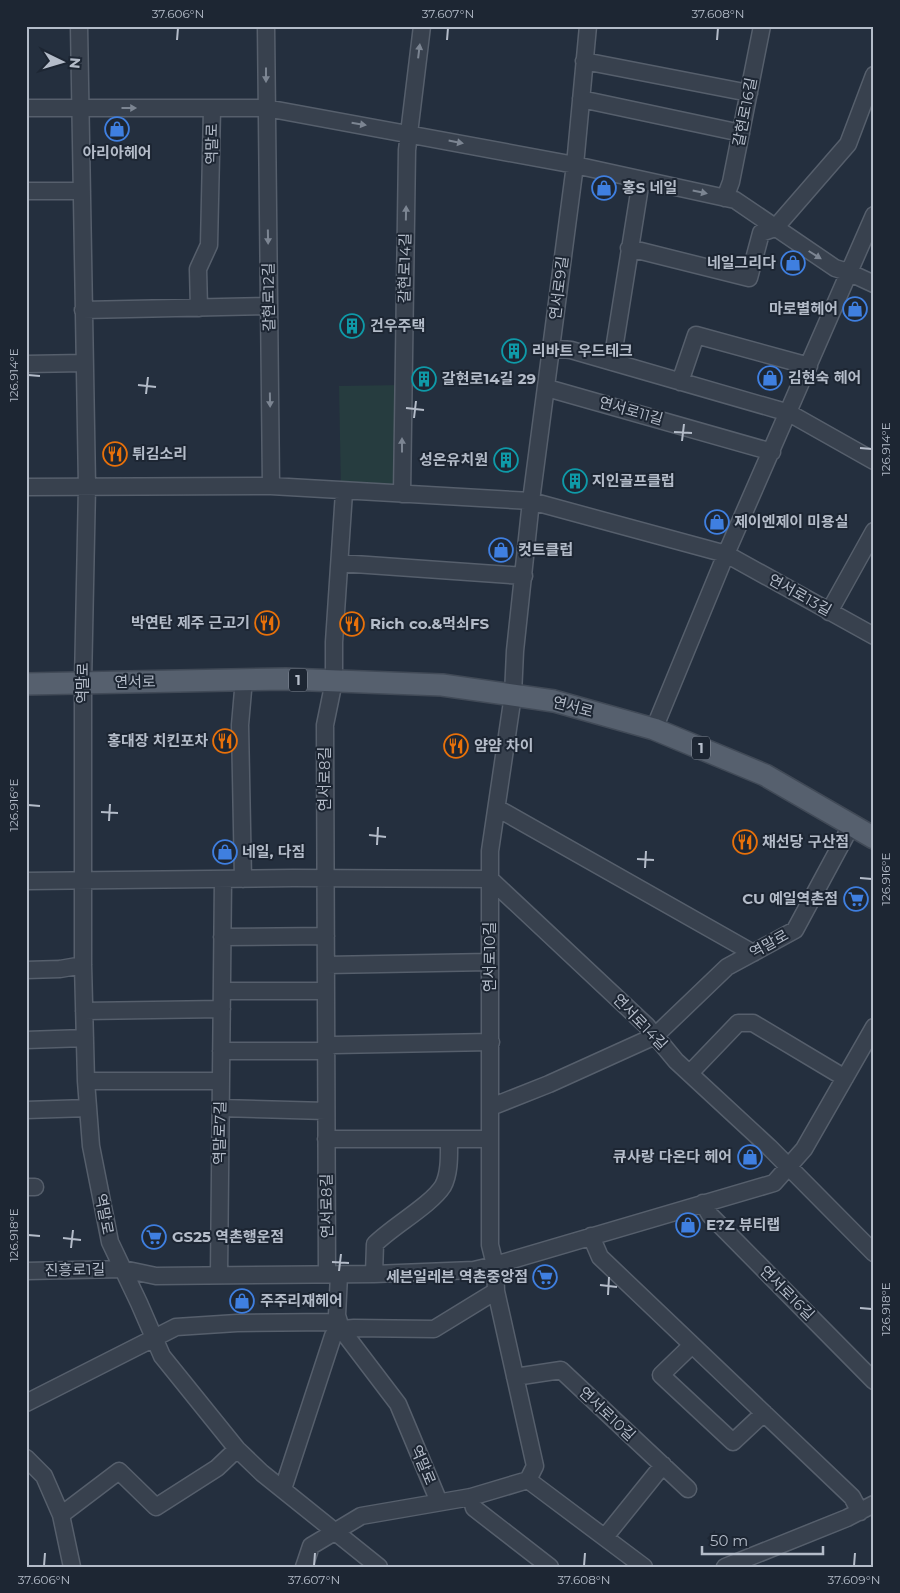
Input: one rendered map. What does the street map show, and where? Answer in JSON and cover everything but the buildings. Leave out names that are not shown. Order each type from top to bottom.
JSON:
[{"type":"main road","name":"연서로","points":[[26,684],[244,679],[334,681],[442,685],[554,701],[654,729],[765,775],[874,838]]},
{"type":"street","name":"역말로","points":[[79,26],[87,486],[83,683],[83,965],[86,1081],[91,1146],[110,1242],[162,1356],[238,1449],[283,1489],[379,1567]]},
{"type":"street","name":"갈현로12길","points":[[266,26],[271,486]]},
{"type":"street","name":"갈현로14길","points":[[402,494],[408,133],[422,26]]},
{"type":"street","name":"연서로9길","points":[[513,695],[515,651],[574,165],[588,26]]},
{"type":"street","name":"갈현로16길","points":[[725,198],[731,182],[762,26]]},
{"type":"street","points":[[584,62],[749,93]]},
{"type":"street","points":[[629,248],[749,278],[761,233],[775,228],[785,214],[848,144],[874,75]]},
{"type":"street","points":[[581,99],[741,133]]},
{"type":"street","points":[[26,108],[80,108]]},
{"type":"street","name":"역말로","points":[[80,108],[212,109],[209,246],[198,269],[199,308]]},
{"type":"street","points":[[212,109],[266,108],[574,165],[735,200],[835,268],[874,284]]},
{"type":"street","points":[[612,362],[641,180]]},
{"type":"street","points":[[26,191],[82,191]]},
{"type":"street","points":[[654,729],[726,554],[874,215]]},
{"type":"street","points":[[84,310],[269,306]]},
{"type":"street","points":[[680,382],[696,335],[809,366]]},
{"type":"street","points":[[552,348],[571,350],[789,413],[874,461]]},
{"type":"street","points":[[26,364],[84,363]]},
{"type":"street","name":"연서로11길","points":[[547,388],[772,452]]},
{"type":"street","points":[[26,488],[87,486],[271,486],[344,492],[532,501],[726,554]]},
{"type":"street","name":"연서로8길","points":[[333,1274],[326,1139],[325,725],[334,681],[334,642],[344,492]]},
{"type":"street","points":[[830,612],[872,540]]},
{"type":"street","name":"연서로13길","points":[[726,554],[874,636]]},
{"type":"street","points":[[340,563],[524,576]]},
{"type":"street","points":[[243,879],[240,725],[244,679]]},
{"type":"street","name":"연서로10길","points":[[513,695],[490,851],[490,1245],[495,1265],[496,1291],[534,1466],[528,1480]]},
{"type":"street","points":[[497,808],[753,953]]},
{"type":"street","name":"역말로","points":[[655,1036],[727,967],[794,930],[852,826]]},
{"type":"street","points":[[26,882],[326,878],[490,879]]},
{"type":"street","points":[[222,879],[222,991],[326,991]]},
{"type":"street","name":"연서로14길","points":[[490,879],[647,1026],[690,1073],[769,1147],[787,1168]]},
{"type":"street","points":[[222,937],[326,936]]},
{"type":"street","points":[[326,965],[489,962]]},
{"type":"street","points":[[26,970],[60,969],[83,965]]},
{"type":"street","name":"역말로7길","points":[[219,1275],[222,991]]},
{"type":"street","points":[[84,1011],[222,1009]]},
{"type":"street","points":[[690,1073],[738,1023],[754,1023],[845,1078]]},
{"type":"street","points":[[123,1269],[156,1276],[374,1274],[474,1270],[774,1183],[804,1149],[845,1078],[869,1049],[874,1027]]},
{"type":"street","points":[[491,1107],[549,1084],[655,1036]]},
{"type":"street","points":[[26,1040],[85,1038]]},
{"type":"street","points":[[221,1051],[317,1051],[334,1045],[490,1042]]},
{"type":"street","points":[[86,1081],[221,1081]]},
{"type":"street","points":[[26,1110],[88,1108]]},
{"type":"street","points":[[221,1108],[326,1111]]},
{"type":"street","points":[[326,1139],[490,1139]]},
{"type":"street","points":[[374,1274],[375,1244],[392,1228],[422,1207],[443,1185],[448,1168],[449,1140]]},
{"type":"street","points":[[787,1168],[874,1253]]},
{"type":"street","name":"연서로16길","points":[[703,1203],[710,1215],[874,1380]]},
{"type":"street","points":[[591,1236],[600,1257],[852,1497],[867,1508]]},
{"type":"street","name":"진흥로1길","points":[[26,1271],[123,1269]]},
{"type":"street","name":"역말로","points":[[333,1274],[337,1315],[341,1329],[398,1404],[439,1502]]},
{"type":"street","points":[[26,1403],[176,1327],[237,1323],[332,1322],[341,1329],[434,1329],[496,1291]]},
{"type":"street","points":[[283,1489],[333,1336],[341,1329]]},
{"type":"street","points":[[692,1344],[661,1375],[733,1442],[764,1413]]},
{"type":"street","name":"연서로10길","points":[[515,1376],[561,1370],[688,1489]]},
{"type":"street","points":[[62,1516],[119,1471],[156,1507],[217,1468],[238,1449]]},
{"type":"street","points":[[26,1458],[44,1476],[62,1516],[72,1567]]},
{"type":"street","points":[[605,1538],[663,1465]]},
{"type":"street","name":"역말로","points":[[304,1567],[311,1546],[361,1516],[471,1496],[528,1480]]},
{"type":"street","points":[[528,1480],[644,1567]]},
{"type":"street","points":[[471,1496],[474,1508],[550,1567]]},
{"type":"street","points":[[725,1567],[867,1508]]},
{"type":"green space","points":[[403,385],[399,494],[341,491],[339,386]]},
{"type":"place","name":"아리아헤어","points":[[117,129]]},
{"type":"place","name":"홍S 네일","points":[[604,188]]},
{"type":"place","name":"네일그리다","points":[[793,263]]},
{"type":"place","name":"마로별헤어","points":[[855,309]]},
{"type":"place","name":"건우주택","points":[[352,326]]},
{"type":"place","name":"리바트 우드테크","points":[[514,351]]},
{"type":"place","name":"김현숙 헤어","points":[[770,378]]},
{"type":"place","name":"갈현로14길 29","points":[[424,379]]},
{"type":"place","name":"튀김소리","points":[[115,454]]},
{"type":"place","name":"성온유치원","points":[[506,460]]},
{"type":"place","name":"지인골프클럽","points":[[575,481]]},
{"type":"place","name":"제이엔제이 미용실","points":[[717,522]]},
{"type":"place","name":"컷트클럽","points":[[501,550]]},
{"type":"place","name":"박연탄 제주 근고기","points":[[267,623]]},
{"type":"place","name":"Rich co.&먹쇠FS","points":[[352,624]]},
{"type":"place","name":"홍대장 치킨포차","points":[[225,741]]},
{"type":"place","name":"얌얌 차이","points":[[456,746]]},
{"type":"place","name":"채선당 구산점","points":[[745,842]]},
{"type":"place","name":"네일, 다짐","points":[[225,852]]},
{"type":"place","name":"CU 예일역촌점","points":[[856,899]]},
{"type":"place","name":"큐사랑 다온다 헤어","points":[[750,1157]]},
{"type":"place","name":"E?Z 뷰티랩","points":[[688,1225]]},
{"type":"place","name":"GS25 역촌행운점","points":[[154,1237]]},
{"type":"place","name":"세븐일레븐 역촌중앙점","points":[[545,1277]]},
{"type":"place","name":"주주리재헤어","points":[[242,1301]]}]
